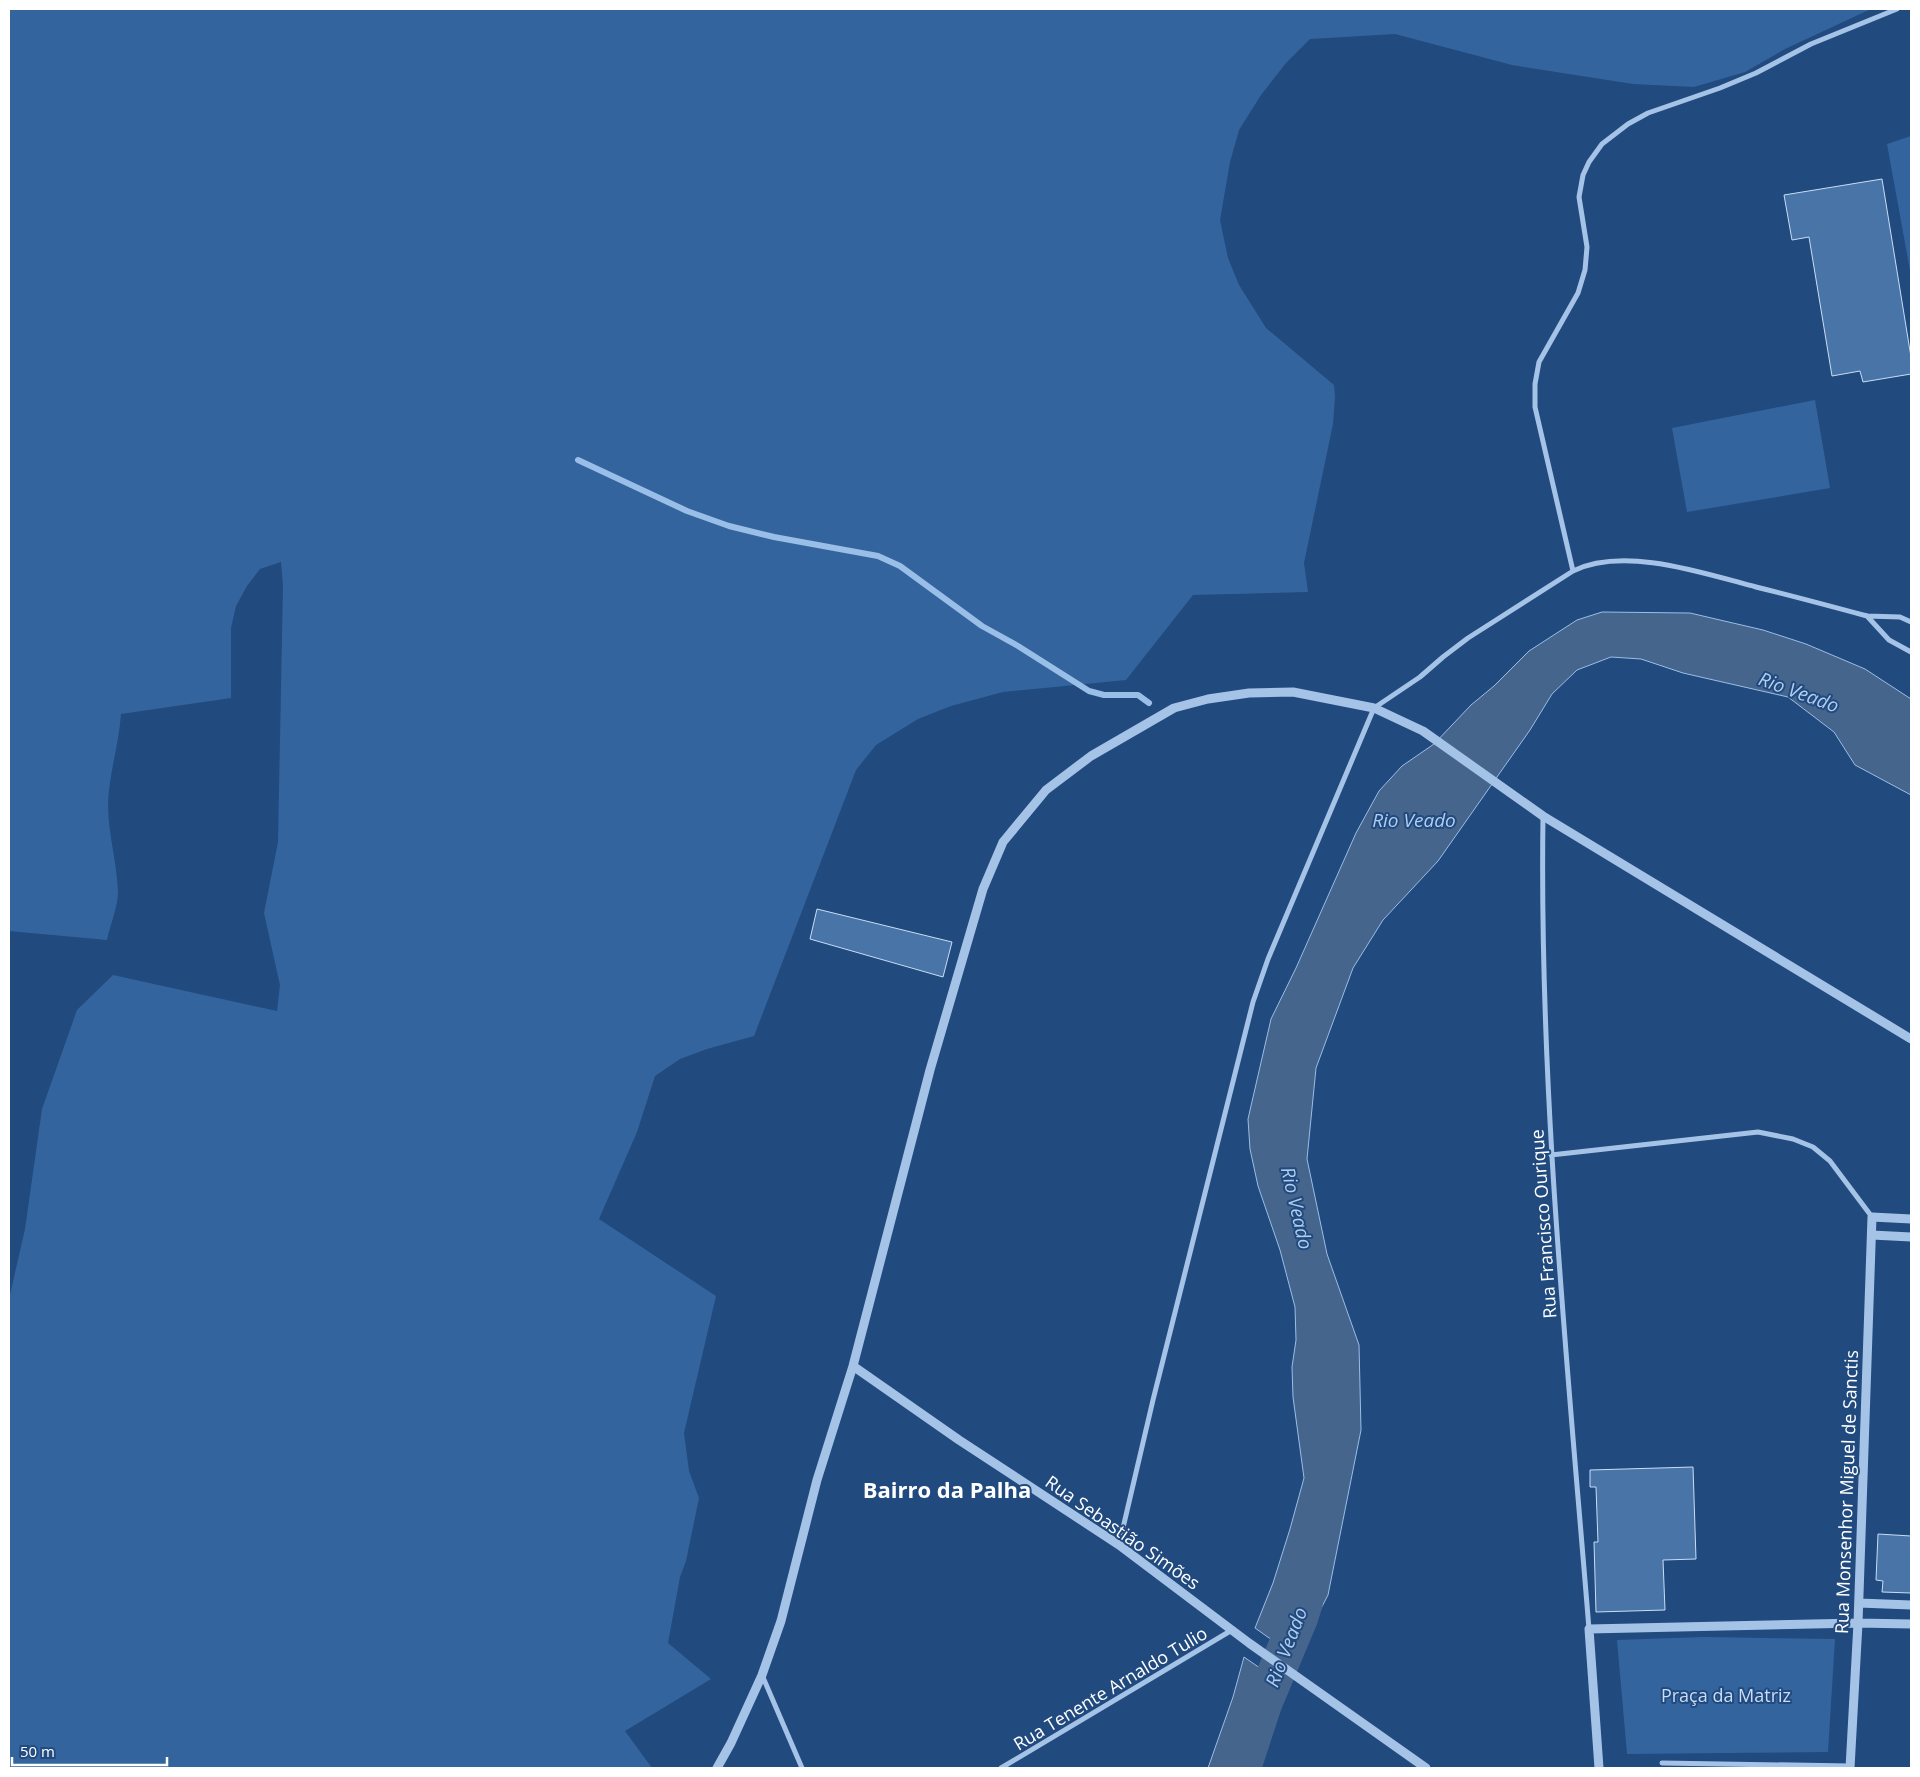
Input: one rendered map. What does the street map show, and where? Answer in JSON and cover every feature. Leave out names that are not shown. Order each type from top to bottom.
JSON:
[{"type":"street","points":[[1573,571],[1536,407],[1535,384],[1539,362],[1578,293],[1585,270],[1587,247],[1579,197],[1582,175],[1589,162],[1602,144],[1628,124],[1648,113],[1720,88],[1756,73],[1811,44],[1897,9]]},
{"type":"street","points":[[1120,1545],[1153,1400],[1253,1002],[1268,959],[1374,708],[1420,677],[1443,656],[1468,638],[1585,565],[1625,561],[1672,565],[1867,616],[1900,617],[1911,622]]},
{"type":"street","points":[[1867,616],[1889,640],[1911,652]]},
{"type":"street","points":[[717,1768],[731,1743],[762,1675],[780,1621],[817,1480],[853,1366],[914,1133],[983,889],[1003,842],[1046,790],[1091,756],[1174,708],[1208,699],[1249,693],[1293,692],[1374,708],[1423,730],[1543,816],[1911,1039]]},
{"type":"street","name":"Rua Francisco Ourique","points":[[1543,816],[1541,909],[1551,1155],[1589,1629]]},
{"type":"street","points":[[1551,1155],[1758,1132],[1793,1138],[1813,1147],[1830,1161],[1872,1217],[1911,1219]]},
{"type":"street","name":"Rua Monsenhor Miguel de Sanctis","points":[[1850,1767],[1859,1604],[1872,1217]]},
{"type":"street","points":[[1872,1235],[1911,1237]]},
{"type":"street","name":"Rua Sebastião Simões","points":[[853,1366],[959,1440],[1120,1545],[1249,1643],[1426,1768]]},
{"type":"street","points":[[1859,1604],[1911,1605]]},
{"type":"street","points":[[1599,1768],[1589,1629],[1858,1623],[1911,1624]]},
{"type":"street","name":"Rua Tenente Arnaldo Tulio","points":[[1001,1768],[1232,1630]]},
{"type":"street","points":[[762,1675],[802,1768]]},
{"type":"street","points":[[1662,1763],[1850,1767]]},
{"type":"green space","points":[[9,9],[1871,9],[1785,49],[1745,72],[1694,87],[1633,84],[1512,65],[1395,34],[1310,39],[1286,63],[1261,95],[1239,130],[1230,162],[1220,220],[1228,258],[1239,285],[1266,328],[1334,385],[1333,424],[1304,563],[1308,592],[1193,595],[1126,680],[1003,692],[951,706],[918,719],[876,745],[856,770],[754,1036],[707,1049],[680,1059],[655,1076],[637,1132],[599,1219],[716,1296],[684,1433],[689,1471],[699,1498],[686,1561],[680,1577],[668,1643],[711,1679],[625,1731],[652,1768],[9,1768],[9,1299],[25,1229],[42,1109],[77,1010],[113,975],[277,1011],[280,985],[264,913],[278,842],[283,586],[281,562],[260,569],[247,586],[236,606],[231,628],[231,698],[121,714],[108,804],[118,898],[107,940],[9,931]]},
{"type":"green space","points":[[1911,136],[1911,276],[1887,144]]},
{"type":"green space","points":[[1815,400],[1830,488],[1687,512],[1672,428]]},
{"type":"green space","name":"Praça da Matriz","points":[[1703,1637],[1835,1639],[1828,1752],[1627,1754],[1617,1640]]},
{"type":"water","name":"Rio Veado","points":[[1602,612],[1690,613],[1763,630],[1806,644],[1865,669],[1911,699],[1911,795],[1855,765],[1834,732],[1788,697],[1683,673],[1641,659],[1611,657],[1577,670],[1552,694],[1530,730],[1438,861],[1383,920],[1353,968],[1316,1068],[1307,1159],[1327,1254],[1359,1345],[1361,1430],[1328,1595],[1296,1657],[1255,1628],[1273,1583],[1304,1478],[1293,1397],[1292,1367],[1296,1340],[1295,1307],[1280,1250],[1258,1186],[1250,1149],[1248,1119],[1271,1019],[1296,968],[1356,833],[1379,791],[1402,766],[1434,744],[1471,705],[1494,686],[1529,651],[1577,620]]},
{"type":"water","points":[[1244,1657],[1286,1686],[1269,1708],[1255,1768],[1208,1768],[1233,1697]]},
{"type":"building","points":[[1882,179],[1911,357],[1911,374],[1863,382],[1860,371],[1832,376],[1809,237],[1792,240],[1784,195]]},
{"type":"building","points":[[817,909],[952,942],[943,977],[810,939]]},
{"type":"building","points":[[1693,1467],[1696,1559],[1663,1560],[1665,1610],[1596,1612],[1594,1542],[1598,1542],[1596,1487],[1590,1487],[1590,1470]]},
{"type":"building","points":[[1878,1534],[1911,1536],[1911,1593],[1882,1592],[1883,1581],[1876,1580]]},
{"type":"waterway","points":[[578,460],[687,511],[729,526],[774,537],[878,556],[900,566],[982,626],[1018,646],[1089,691],[1104,695],[1138,695],[1149,703]]},
{"type":"waterway","name":"Rio Veado","points":[[1242,1768],[1263,1704],[1304,1602]]},
{"type":"district","name":"Bairro da Palha","points":[[947,1489]]}]
